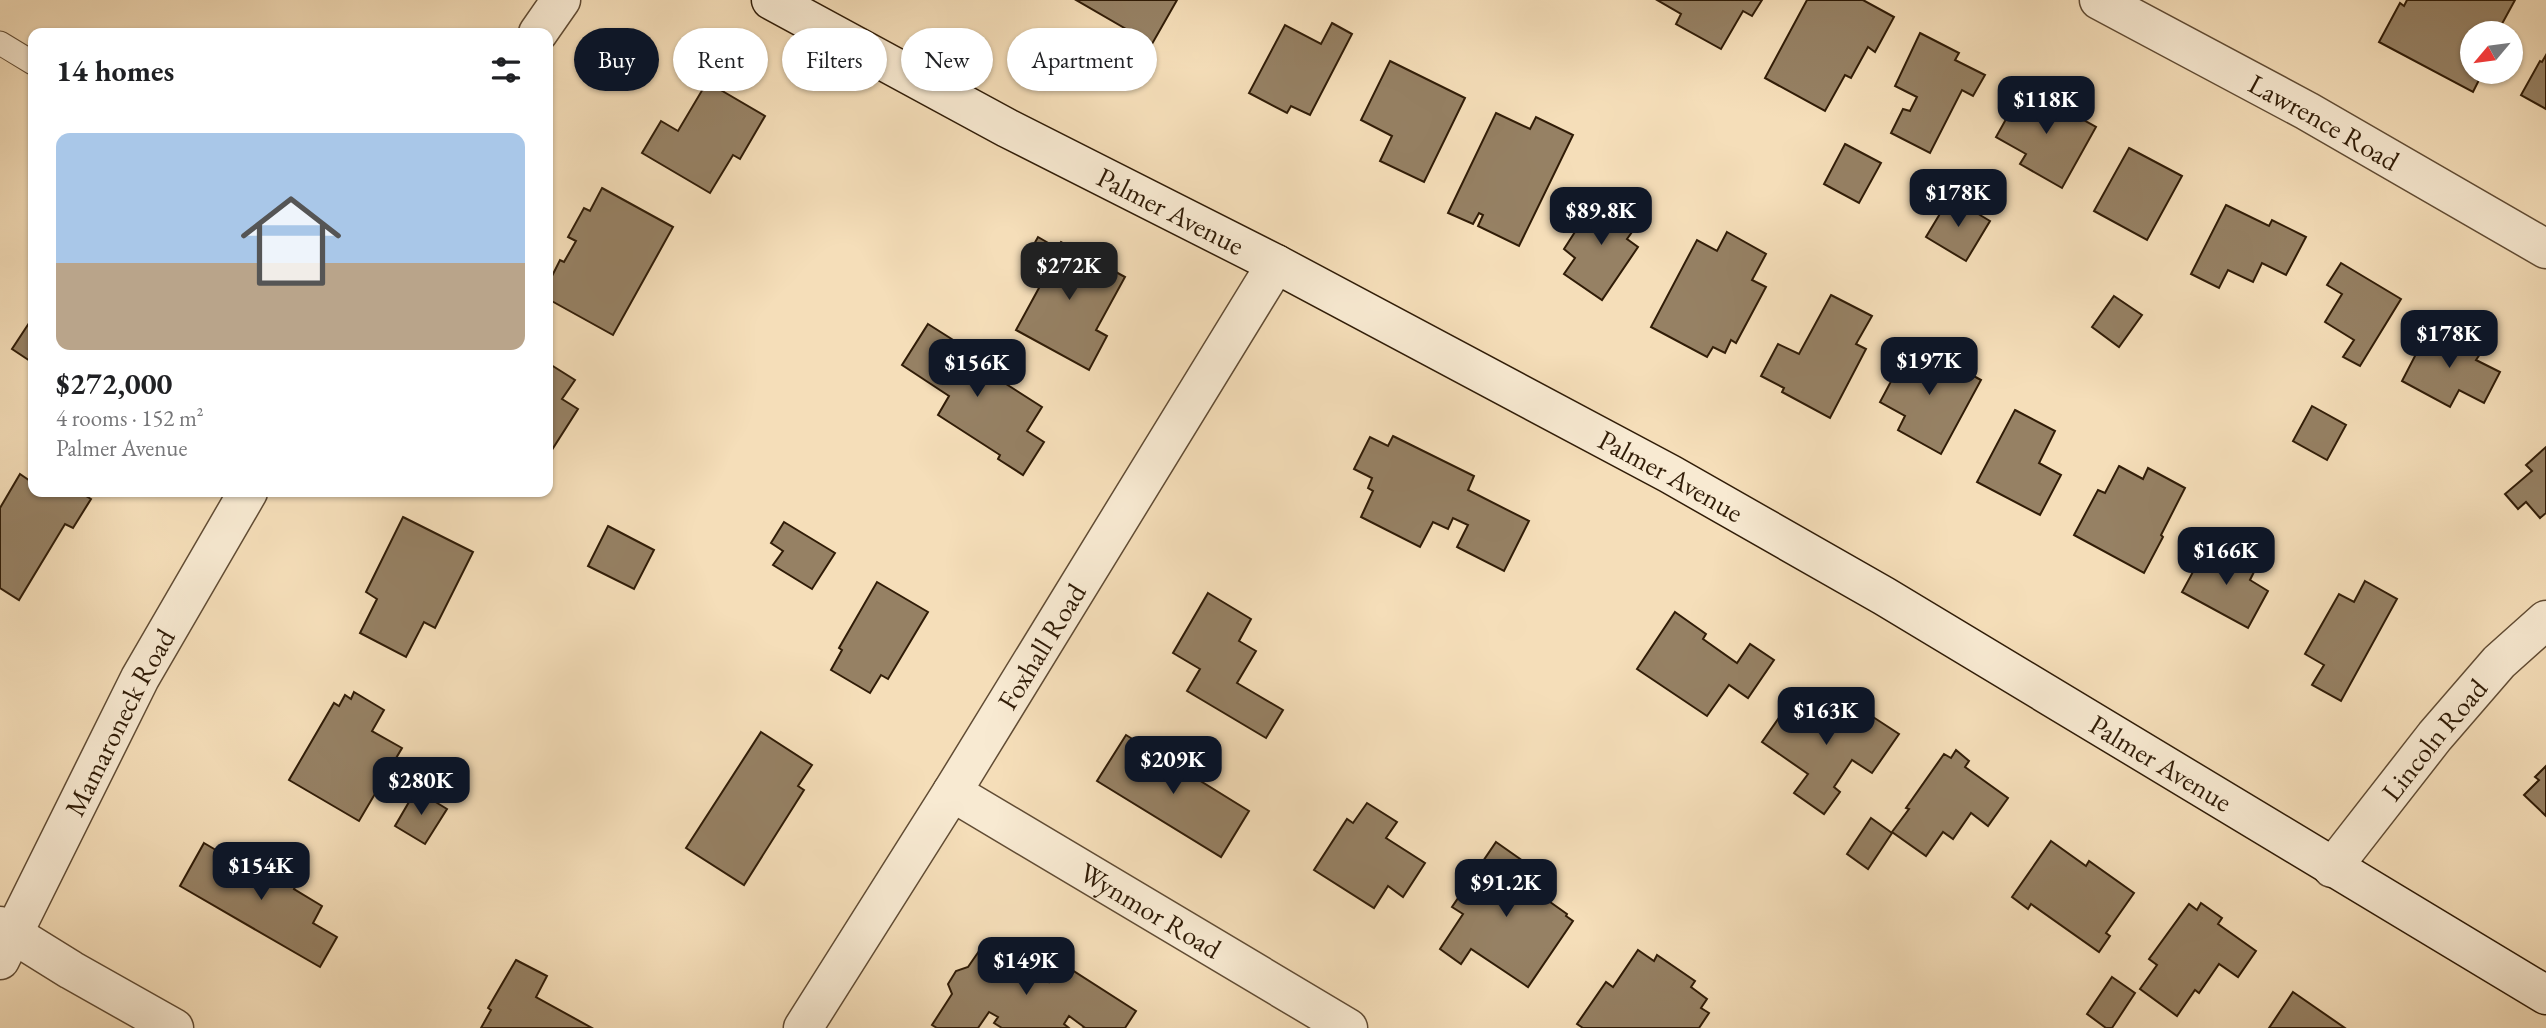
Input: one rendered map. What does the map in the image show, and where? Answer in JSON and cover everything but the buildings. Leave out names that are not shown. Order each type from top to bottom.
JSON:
[{"type":"street","points":[[541,28],[561,0]]},
{"type":"street","name":"Palmer Avenue","points":[[771,0],[1007,128],[1276,264],[1670,474],[1884,596],[2546,995]]},
{"type":"street","name":"Lawrence Road","points":[[2099,0],[2307,111],[2546,250]]},
{"type":"street","name":"Foxhall Road","points":[[803,1028],[952,792],[1276,264]]},
{"type":"street","name":"Mamaroneck Road","points":[[4,940],[140,678],[245,497]]},
{"type":"street","name":"Lincoln Road","points":[[2332,868],[2435,736],[2499,662],[2546,620]]},
{"type":"street","name":"Wynmor Road","points":[[952,792],[1348,1028]]},
{"type":"street","points":[[4,940],[71,970],[174,1028]]},
{"type":"lane","points":[[0,43],[28,60]]}]
